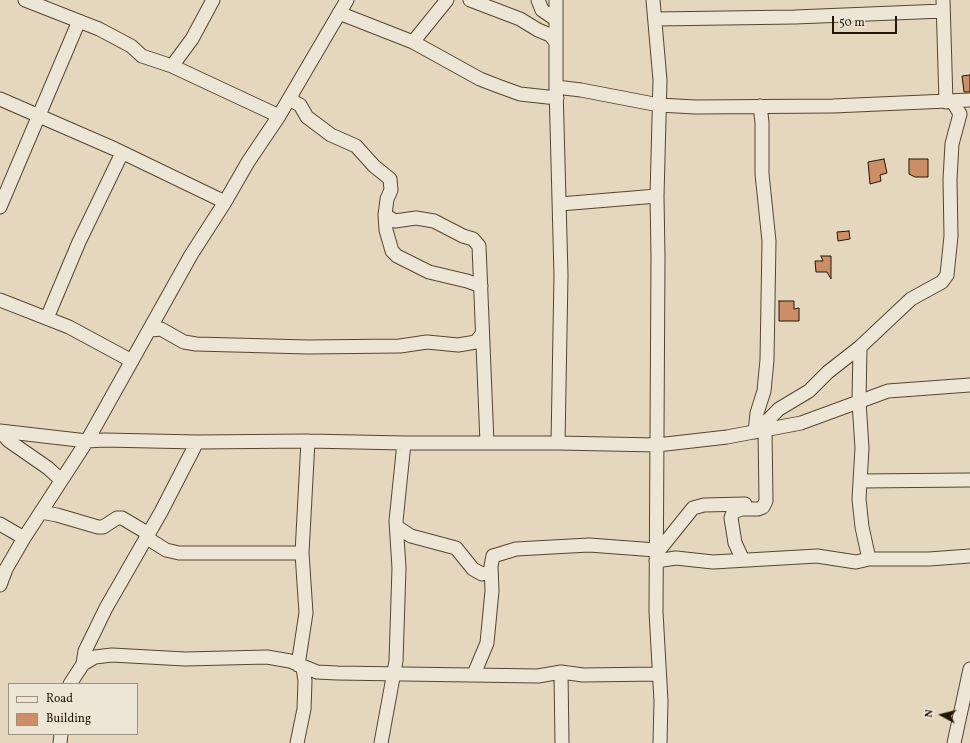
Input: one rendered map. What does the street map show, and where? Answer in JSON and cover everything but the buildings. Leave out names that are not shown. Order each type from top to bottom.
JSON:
[{"type":"street","points":[[25,0],[79,21],[130,46],[142,56],[172,66],[279,116]]},
{"type":"street","points":[[172,66],[192,39],[213,0]]},
{"type":"street","points":[[0,585],[3,568],[87,441],[191,255],[225,202],[248,162],[279,116],[347,0]]},
{"type":"street","points":[[413,42],[447,0]]},
{"type":"street","points":[[470,0],[520,18],[538,30],[550,35],[556,41]]},
{"type":"street","points":[[538,0],[542,10],[555,19]]},
{"type":"street","points":[[556,0],[556,92],[560,204],[561,353],[558,443]]},
{"type":"street","points":[[653,0],[656,20],[660,80],[657,196],[656,555],[661,701],[660,743]]},
{"type":"street","points":[[656,20],[795,17],[943,5],[949,102],[960,114],[952,144],[950,178],[950,236],[947,275],[942,282],[911,299],[860,347],[828,372],[809,391],[779,409],[767,420],[760,430]]},
{"type":"street","points":[[339,13],[413,42],[480,79],[520,94],[581,90],[659,105],[695,107],[834,106],[970,100]]},
{"type":"street","points":[[0,207],[79,21]]},
{"type":"street","points":[[0,99],[40,115],[225,202]]},
{"type":"street","points":[[289,99],[300,105],[307,117],[331,135],[356,146],[374,166],[388,176],[391,190],[387,199],[385,215],[390,247],[397,256],[429,272],[481,286]]},
{"type":"street","points":[[743,560],[735,543],[732,532],[732,514],[742,508],[758,509],[763,507],[766,501],[767,488],[760,430],[765,380],[769,241],[762,174],[762,122],[760,106]]},
{"type":"street","points":[[47,318],[79,242],[122,153]]},
{"type":"street","points":[[560,204],[657,196]]},
{"type":"street","points":[[385,215],[395,221],[416,218],[430,220],[476,240],[480,249],[487,443]]},
{"type":"street","points":[[0,300],[69,327],[132,360]]},
{"type":"street","points":[[150,330],[160,329],[184,342],[196,344],[308,348],[400,346],[427,342],[458,345],[476,342],[482,334]]},
{"type":"street","points":[[860,347],[859,402],[862,448],[860,480],[862,527],[869,559]]},
{"type":"street","points":[[0,431],[87,441],[308,441],[657,445],[801,423],[888,391],[970,385]]},
{"type":"street","points":[[0,431],[14,445],[48,468],[62,480]]},
{"type":"street","points":[[297,743],[304,709],[305,684],[301,666],[306,613],[302,553],[308,441]]},
{"type":"street","points":[[71,683],[83,664],[85,651],[100,620],[148,536],[196,442]]},
{"type":"street","points":[[381,743],[396,661],[399,568],[397,527],[404,443]]},
{"type":"street","points":[[860,480],[970,480]]},
{"type":"street","points":[[656,555],[674,530],[688,516],[693,508],[697,506],[745,504],[763,507]]},
{"type":"street","points":[[40,512],[58,515],[98,527],[103,527],[117,518],[122,518],[166,550],[179,553],[302,553]]},
{"type":"street","points":[[0,524],[24,538]]},
{"type":"street","points":[[397,527],[412,536],[456,548],[473,569],[482,574],[491,572]]},
{"type":"street","points":[[474,674],[487,643],[491,612],[491,559],[493,556],[516,549],[590,545],[713,562],[817,556],[856,562],[869,559],[929,559],[970,556]]},
{"type":"street","points":[[83,664],[95,658],[112,655],[185,659],[267,657],[279,658],[318,672],[538,676],[560,672],[595,675],[659,674]]},
{"type":"street","points":[[954,743],[970,669]]},
{"type":"street","points":[[305,684],[312,675],[318,672]]},
{"type":"street","points":[[560,672],[562,743]]}]
